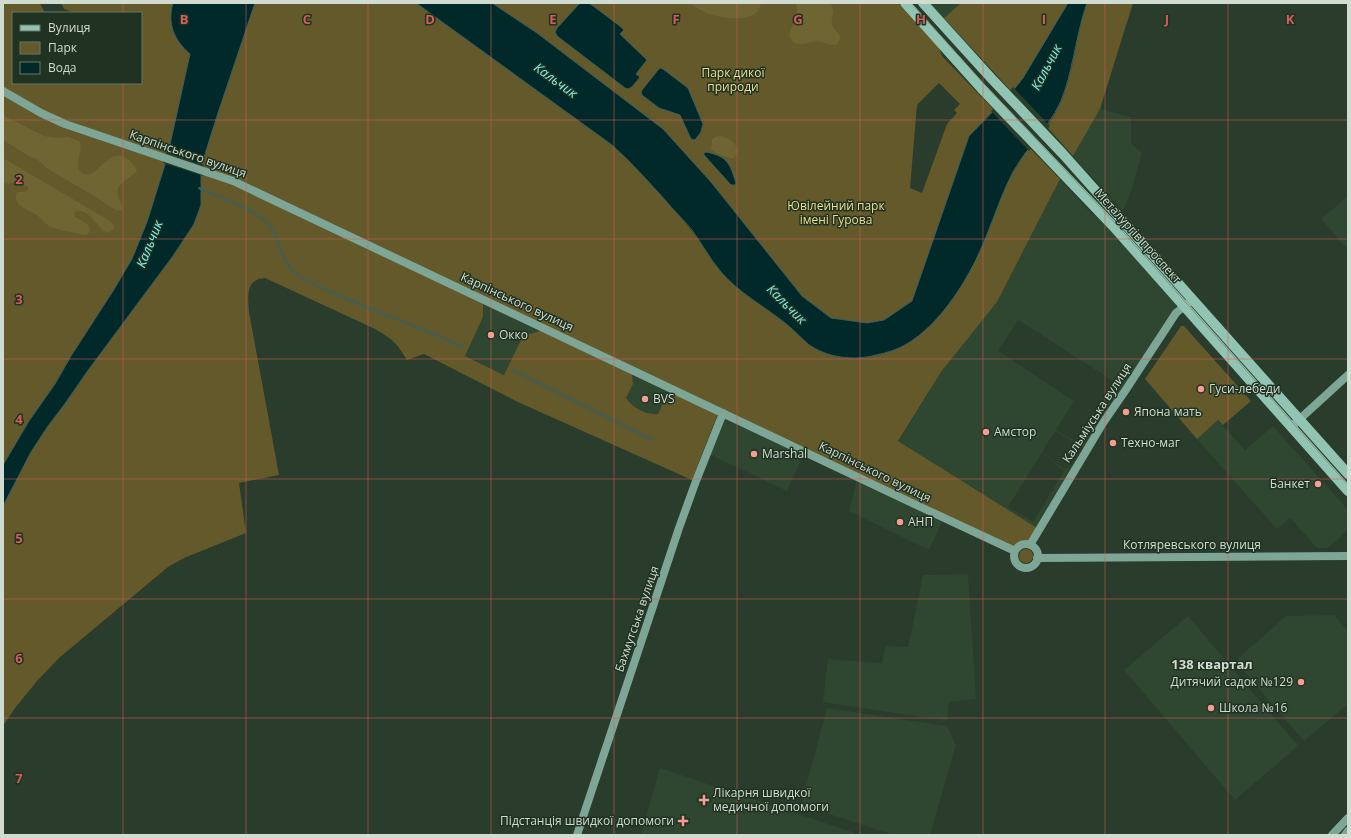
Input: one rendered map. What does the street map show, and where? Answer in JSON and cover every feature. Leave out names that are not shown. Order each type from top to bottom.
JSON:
[{"type":"main road","name":"Металургів проспект","points":[[905,3],[981,88],[1113,226],[1348,491]]},
{"type":"main road","name":"Металургів проспект","points":[[923,3],[1063,154],[1348,474]]},
{"type":"street","name":"Карпінського вулиця","points":[[3,91],[52,119],[233,181],[1015,551]]},
{"type":"street","name":"Кальміуська вулиця","points":[[1030,545],[1103,423],[1176,313],[1193,299]]},
{"type":"street","points":[[1291,427],[1348,375]]},
{"type":"street","name":"Бахмутська вулиця","points":[[577,835],[679,528],[723,413]]},
{"type":"street","points":[[1021,545],[1030,545],[1036,550],[1037,558],[1032,565],[1027,568],[1021,567],[1015,561],[1015,551],[1021,545]]},
{"type":"street","name":"Котляревського вулиця","points":[[1037,558],[1348,556]]},
{"type":"street","points":[[1332,835],[1348,818]]},
{"type":"street","points":[[1345,835],[1348,831]]},
{"type":"shaded area","points":[[690,3],[761,3],[759,10],[754,14],[748,17],[732,18],[709,14]]},
{"type":"shaded area","points":[[795,3],[830,3],[833,10],[832,25],[840,36],[840,40],[836,45],[821,42],[800,44],[792,41],[789,36],[797,10]]},
{"type":"shaded area","points":[[929,3],[961,3],[944,18]]},
{"type":"shaded area","points":[[1100,109],[1131,117],[1131,143],[1142,153],[1131,192],[1123,211],[1073,156]]},
{"type":"shaded area","points":[[3,115],[44,136],[56,138],[68,137],[79,141],[81,149],[78,166],[82,173],[88,175],[93,173],[116,156],[123,156],[130,161],[135,166],[137,171],[118,188],[117,191],[122,210],[117,211],[48,169],[38,160],[3,140]]},
{"type":"shaded area","points":[[720,136],[731,140],[736,146],[737,154],[734,158],[728,158],[711,149],[712,140],[715,137]]},
{"type":"shaded area","points":[[3,158],[110,221],[114,228],[110,232],[105,232],[88,214],[80,211],[76,211],[74,214],[75,217],[88,226],[88,234],[84,235],[59,230],[49,226],[37,215],[19,204],[16,200],[17,192],[25,192],[28,190],[28,187],[20,182],[3,184]]},
{"type":"shaded area","points":[[1060,179],[1092,214],[1102,220],[1179,307],[1085,449],[1055,431],[1042,452],[1064,469],[1069,468],[1075,459],[1077,461],[1037,528],[898,442],[941,372],[997,302]],"holes":[[[1018,320],[1118,384],[1080,444],[1056,430],[1074,401],[998,351]],[[1042,453],[1064,471],[1033,522],[1008,507]]]},
{"type":"shaded area","points":[[1348,196],[1348,250],[1321,219]]},
{"type":"shaded area","points":[[483,302],[543,330],[523,336],[505,375],[465,356],[483,317]]},
{"type":"shaded area","points":[[632,372],[675,393],[665,399],[658,414],[650,415],[631,405],[626,398],[633,384]]},
{"type":"shaded area","points":[[724,416],[804,454],[787,491],[709,454]]},
{"type":"shaded area","points":[[1218,420],[1245,450],[1273,426],[1348,510],[1348,530],[1328,548],[1317,548],[1290,518],[1277,529],[1197,439]]},
{"type":"shaded area","points":[[857,480],[943,520],[929,550],[849,511]]},
{"type":"shaded area","points":[[968,574],[976,699],[949,702],[947,721],[823,702],[828,659],[882,663],[886,646],[908,647],[923,575]]},
{"type":"shaded area","name":"Дитячий садок №129","points":[[1334,615],[1348,631],[1348,704],[1304,741],[1235,661],[1286,616]]},
{"type":"shaded area","name":"Школа №16","points":[[1188,616],[1298,746],[1235,800],[1124,670]]},
{"type":"shaded area","points":[[827,708],[947,726],[956,745],[930,835],[894,835],[801,805]]},
{"type":"shaded area","name":"Лікарня швидкої медичної допомоги","points":[[660,768],[855,833],[854,835],[641,835]]},
{"type":"green space","points":[[3,3],[40,3],[44,12],[12,12],[12,84],[142,84],[142,12],[72,12],[64,9],[61,3],[173,3],[171,18],[173,31],[184,49],[190,54],[168,155],[66,121],[43,111],[3,87]]},
{"type":"green space","points":[[255,3],[416,3],[612,145],[633,164],[662,196],[695,236],[720,270],[732,283],[751,299],[784,322],[811,345],[821,351],[846,358],[859,358],[886,353],[910,342],[932,322],[952,299],[975,261],[996,207],[1011,175],[1029,147],[1060,179],[997,302],[941,372],[898,441],[1037,528],[1029,540],[1020,541],[1013,547],[201,167]]},
{"type":"green space","points":[[492,3],[898,3],[939,48],[942,56],[994,110],[969,136],[912,301],[884,320],[867,323],[831,318],[802,296],[711,182],[663,129],[537,33]],"holes":[[[939,83],[960,104],[954,110],[957,113],[947,124],[922,193],[910,188],[917,105]]]},
{"type":"green space","points":[[961,3],[1068,3],[1023,78],[1012,92],[944,18]]},
{"type":"green space","points":[[1087,3],[1133,3],[1100,109],[1073,156],[1047,127],[1057,110],[1065,91]]},
{"type":"green space","points":[[3,91],[41,113],[166,161],[147,222],[132,259],[55,384],[29,421],[3,465]]},
{"type":"green space","points":[[201,172],[220,179],[483,302],[483,317],[465,356],[504,375],[523,336],[543,330],[632,372],[633,384],[626,398],[632,405],[640,410],[658,414],[665,399],[675,393],[718,413],[692,480],[520,403],[424,354],[407,360],[394,342],[375,329],[265,278],[259,279],[251,285],[249,290],[249,312],[279,475],[239,483],[246,533],[184,558],[168,567],[59,658],[37,681],[15,708],[3,726],[3,506],[31,452],[48,426],[173,256],[194,224],[201,205]]},
{"type":"green space","points":[[1181,326],[1184,326],[1251,401],[1223,425],[1218,420],[1197,439],[1145,379]]},
{"type":"green space","points":[[1023,549],[1029,549],[1033,553],[1033,559],[1029,563],[1023,563],[1019,559],[1019,553]]},
{"type":"water","name":"Кальчик","points":[[173,3],[255,3],[201,167],[201,205],[194,224],[173,256],[48,426],[31,452],[3,506],[3,465],[29,421],[55,384],[132,259],[147,222],[167,158],[190,54],[184,49],[173,31],[171,11]]},
{"type":"water","name":"Кальчик","points":[[416,3],[492,3],[537,33],[663,129],[711,182],[802,296],[831,318],[867,323],[884,320],[912,301],[969,136],[1012,92],[1023,78],[1068,3],[1087,3],[1061,102],[1055,113],[1013,172],[980,252],[954,297],[931,325],[905,345],[895,350],[868,357],[850,358],[832,355],[815,349],[785,323],[728,280],[717,267],[689,226],[612,145]]},
{"type":"water","points":[[582,3],[592,5],[621,27],[624,30],[620,34],[647,60],[636,74],[640,77],[632,87],[628,89],[625,88],[557,36],[555,32],[557,28],[579,4]]},
{"type":"water","points":[[660,68],[688,88],[703,124],[701,132],[695,140],[691,139],[680,115],[659,108],[642,95],[642,90]]},
{"type":"water","points":[[706,152],[719,156],[727,162],[734,176],[736,183],[735,185],[731,185],[704,155]]},
{"type":"pier","points":[[1013,87],[1050,126],[1029,151],[991,111]]},
{"type":"pier","points":[[166,152],[204,165],[203,176],[163,163]]},
{"type":"waterway","points":[[199,188],[249,210],[266,222],[275,235],[285,261],[299,276],[328,291],[463,347]]},
{"type":"waterway","points":[[513,370],[653,440]]},
{"type":"tram line","points":[[911,3],[985,85],[1116,224],[1348,485]]},
{"type":"place","name":"Окко","points":[[491,335]]},
{"type":"place","name":"Гуси-лебеди","points":[[1201,389]]},
{"type":"place","name":"BVS","points":[[645,399]]},
{"type":"place","name":"Япона мать","points":[[1126,412]]},
{"type":"place","name":"Амстор","points":[[986,432]]},
{"type":"place","name":"Техно-маг","points":[[1113,443]]},
{"type":"place","name":"Marshal","points":[[754,454]]},
{"type":"place","name":"Банкет","points":[[1318,484]]},
{"type":"place","name":"АНП","points":[[900,522]]},
{"type":"place","name":"Дитячий садок №129","points":[[1301,682]]},
{"type":"place","name":"Школа №16","points":[[1211,708]]},
{"type":"place","name":"Лікарня швидкої медичної допомоги","points":[[704,800]]},
{"type":"place","name":"Підстанція швидкої допомоги","points":[[683,821]]},
{"type":"district","name":"138 квартал","points":[[1212,664]]},
{"type":"park label","name":"Парк дикої природи","points":[[733,80]]},
{"type":"park label","name":"Ювілейний парк імені Гурова","points":[[836,213]]}]
